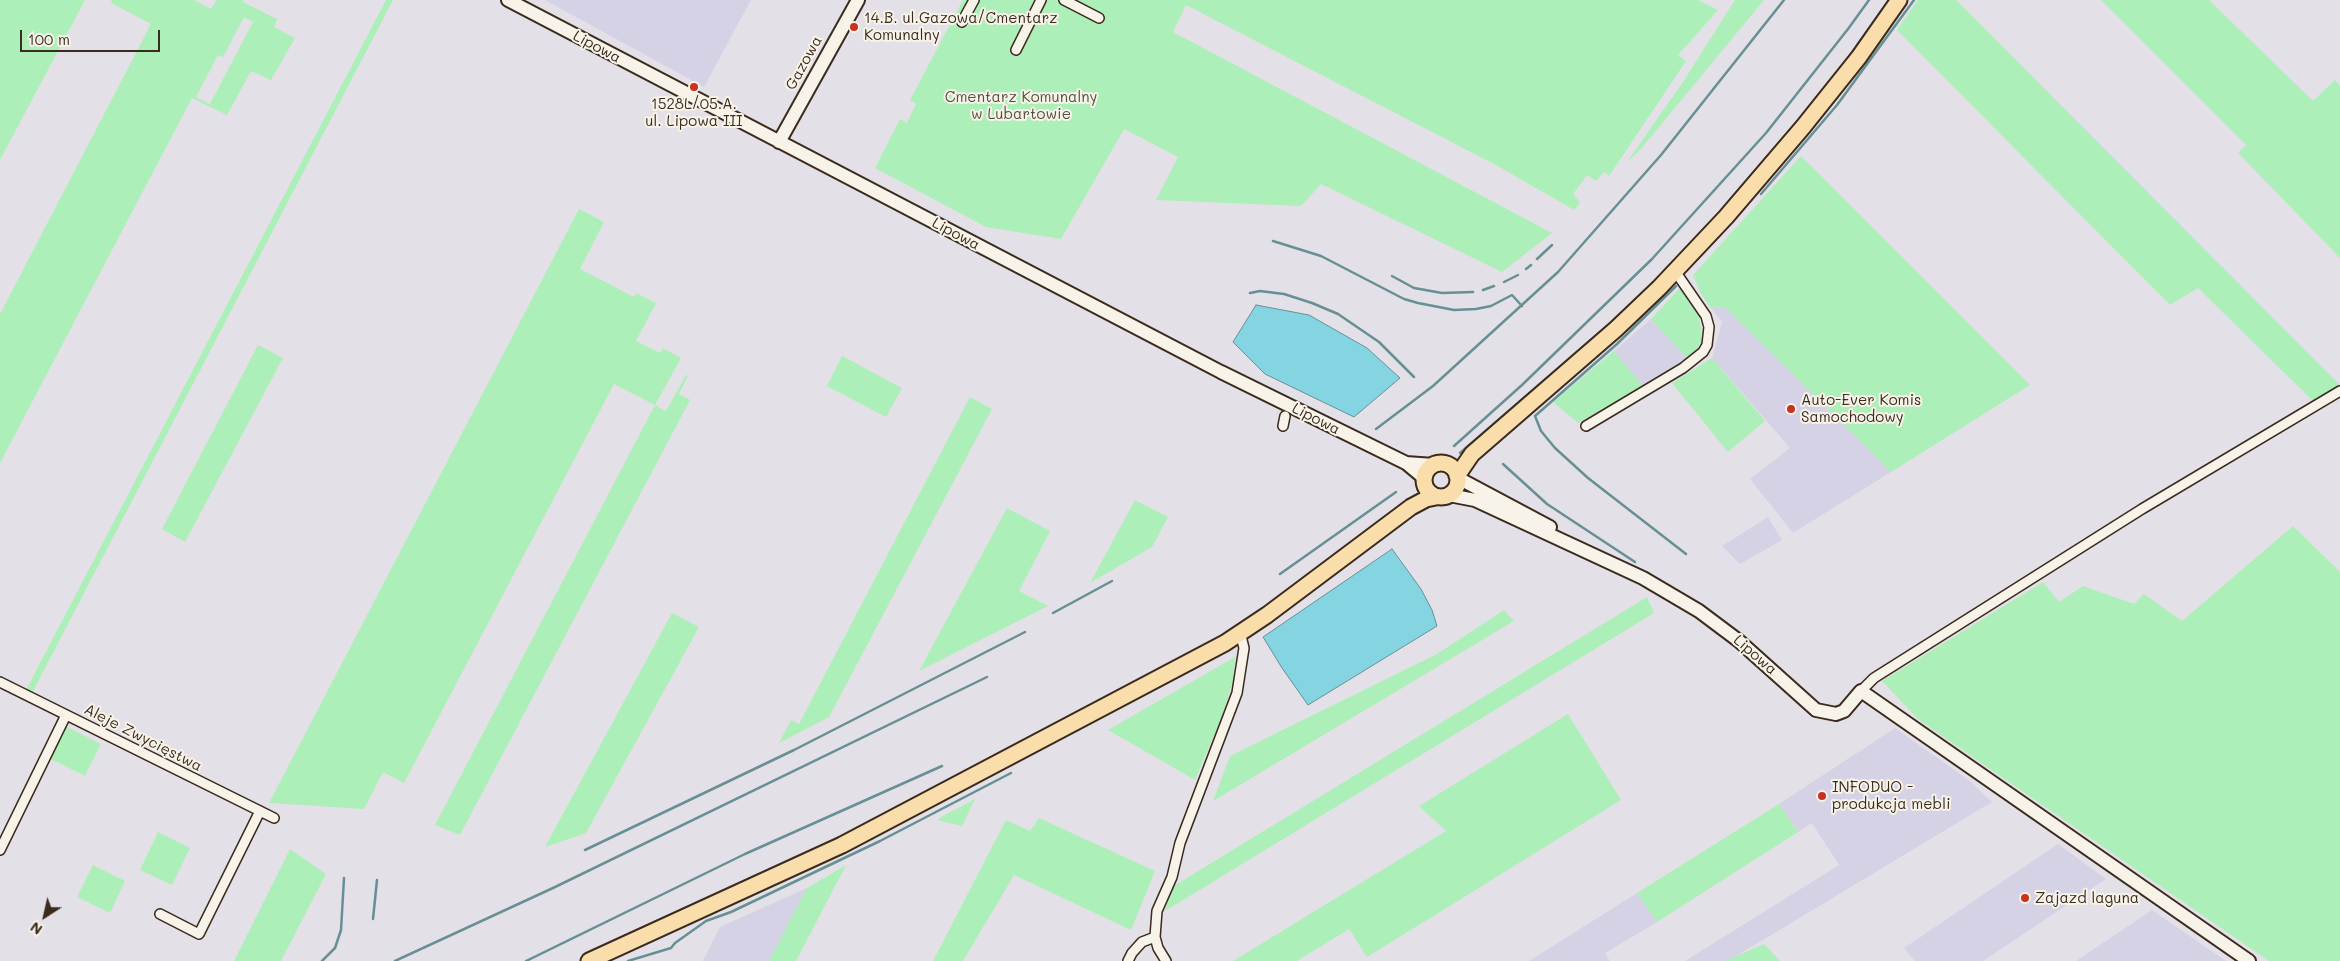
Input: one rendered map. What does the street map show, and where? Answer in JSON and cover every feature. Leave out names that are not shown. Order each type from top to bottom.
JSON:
[{"type":"highway","points":[[1434,489],[1426,472],[1450,471],[1472,454],[1616,329],[1675,271],[1726,217],[1803,127],[1859,57],[1899,0]]},
{"type":"highway","points":[[589,961],[842,845],[1225,644],[1368,541],[1411,507],[1426,499],[1434,489],[1456,488],[1450,471]]},
{"type":"street","name":"Lipowa","points":[[508,0],[1221,372],[1406,464],[1434,489],[1475,500],[1643,578],[1699,611],[1733,636],[1816,710],[1836,714],[1844,711],[1861,691]]},
{"type":"street","name":"Gazowa","points":[[779,142],[858,0]]},
{"type":"street","points":[[962,22],[974,0]]},
{"type":"street","points":[[1016,50],[1041,0]]},
{"type":"street","points":[[1064,0],[1099,18]]},
{"type":"street","points":[[1586,426],[1684,368],[1703,352],[1707,345],[1709,327],[1706,316],[1675,271]]},
{"type":"street","points":[[2250,961],[1861,691],[1874,678],[2134,514],[2340,391]]},
{"type":"street","points":[[1283,426],[1285,416]]},
{"type":"street","name":"Lipowa","points":[[1406,464],[1450,471],[1608,561]]},
{"type":"street","points":[[1166,961],[1158,948],[1155,937],[1157,911],[1172,877],[1180,843],[1237,693],[1244,648],[1240,632]]},
{"type":"street","name":"Aleje Zwycięstwa","points":[[0,682],[274,818]]},
{"type":"street","points":[[0,850],[66,715]]},
{"type":"street","points":[[160,914],[199,934],[260,812]]},
{"type":"street","points":[[1128,961],[1132,953],[1142,942],[1155,937]]},
{"type":"shaded area","points":[[545,0],[751,0],[704,87]]},
{"type":"shaded area","name":"Auto-Ever Komis Samochodowy","points":[[1710,307],[1726,308],[1891,472],[1793,533],[1750,479],[1790,448],[1712,358],[1722,322]]},
{"type":"shaded area","points":[[1651,319],[1688,359],[1643,386],[1614,351]]},
{"type":"shaded area","points":[[1768,517],[1782,540],[1740,564],[1722,546]]},
{"type":"shaded area","points":[[1895,728],[1970,781],[1992,802],[1728,961],[1685,961],[1839,865],[1812,823],[1798,832],[1779,804]]},
{"type":"shaded area","points":[[2058,844],[2106,879],[1983,961],[1915,961],[1904,948]]},
{"type":"shaded area","points":[[807,888],[769,961],[703,961],[720,927]]},
{"type":"shaded area","points":[[1637,893],[1657,922],[1605,953],[1610,961],[1529,961]]},
{"type":"shaded area","points":[[2152,910],[2226,961],[2076,961]]},
{"type":"green space","points":[[0,0],[85,0],[0,160]]},
{"type":"green space","points":[[112,0],[194,0],[211,9],[217,0],[244,0],[243,2],[277,19],[274,27],[295,38],[271,80],[251,71],[227,115],[192,98],[0,463],[0,314],[151,24],[111,3]],"holes":[[[244,17],[253,22],[210,104],[196,97],[218,55],[223,57]]]},
{"type":"green space","points":[[386,0],[393,0],[32,693],[26,690]]},
{"type":"green space","name":"Cmentarz Komunalny w Lubartowie","points":[[963,0],[1698,0],[1718,10],[1678,55],[1686,61],[1609,176],[1604,172],[1596,181],[1587,175],[1573,194],[1580,203],[1574,210],[1496,165],[1186,5],[1173,32],[1552,233],[1502,272],[1321,184],[1301,206],[1156,200],[1178,157],[1124,129],[1061,239],[986,227],[875,168],[900,119],[907,123],[916,104],[910,100]]},
{"type":"green space","points":[[1735,0],[1764,0],[1640,150],[1627,162],[1683,82]]},
{"type":"green space","points":[[1918,0],[1956,0],[2340,385],[2340,388],[2313,401],[2198,288],[2170,305],[1897,30]]},
{"type":"green space","points":[[2101,0],[2209,0],[2313,101],[2335,80],[2340,86],[2340,258],[2238,153],[2246,145]]},
{"type":"green space","points":[[1801,156],[2030,385],[1891,472],[1726,308],[1710,307],[1700,292],[1693,275]]},
{"type":"green space","points":[[579,209],[604,222],[580,269],[634,297],[636,293],[656,303],[636,341],[660,353],[663,348],[681,358],[655,405],[614,384],[404,783],[383,772],[364,809],[269,803]]},
{"type":"green space","points":[[1681,287],[1698,314],[1701,327],[1701,342],[1688,359],[1651,319]]},
{"type":"green space","points":[[258,345],[283,358],[185,542],[162,529]]},
{"type":"green space","points":[[1614,351],[1643,386],[1578,423],[1553,402]]},
{"type":"green space","points":[[842,356],[902,388],[886,417],[827,386]]},
{"type":"green space","points":[[1712,358],[1765,421],[1728,452],[1672,383]]},
{"type":"green space","points":[[686,375],[688,376],[679,394],[690,400],[460,835],[435,825],[655,405],[666,411]]},
{"type":"green space","points":[[970,397],[992,409],[829,717],[779,743],[791,720],[799,724]]},
{"type":"green space","points":[[1135,500],[1168,517],[1152,547],[1090,583]]},
{"type":"green space","points":[[1007,508],[1050,531],[1019,591],[1048,606],[919,671]]},
{"type":"green space","points":[[2293,526],[2340,572],[2340,961],[2269,961],[1919,720],[1882,681],[2043,582],[2059,602],[2083,586],[2134,604],[2144,594],[2182,621]]},
{"type":"green space","points":[[1647,597],[1654,613],[1165,911],[1172,887]]},
{"type":"green space","points":[[1504,610],[1514,621],[1213,801],[1230,756],[1437,654]]},
{"type":"green space","points":[[672,613],[699,627],[586,833],[545,847]]},
{"type":"green space","points":[[1235,657],[1233,681],[1221,719],[1195,780],[1108,730]]},
{"type":"green space","points":[[1568,714],[1621,800],[1367,957],[1349,929],[1297,961],[1233,961],[1446,831],[1419,806]]},
{"type":"green space","points":[[65,726],[101,744],[85,776],[49,758]]},
{"type":"green space","points":[[975,799],[962,826],[937,820],[943,816]]},
{"type":"green space","points":[[1779,804],[1798,832],[1657,922],[1637,893]]},
{"type":"green space","points":[[1039,818],[1155,871],[1131,930],[1014,875],[963,961],[933,961],[1006,820],[1030,831]]},
{"type":"green space","points":[[158,832],[190,848],[172,885],[140,870]]},
{"type":"green space","points":[[290,849],[326,874],[281,961],[234,961]]},
{"type":"green space","points":[[93,865],[125,881],[110,913],[77,897]]},
{"type":"green space","points":[[846,865],[796,961],[769,961],[807,888]]},
{"type":"green space","points":[[1764,944],[1780,961],[1725,961]]},
{"type":"water","points":[[1256,305],[1309,315],[1367,348],[1400,378],[1354,417],[1265,374],[1233,342]]},
{"type":"water","points":[[1392,549],[1421,589],[1432,610],[1437,626],[1308,705],[1263,637]]},
{"type":"waterway","points":[[1376,429],[1433,386],[1558,272],[1661,155],[1784,0]]},
{"type":"waterway","points":[[1454,446],[1522,385],[1652,259],[1766,133],[1869,0]]},
{"type":"waterway","points":[[1841,68],[1889,0]]},
{"type":"waterway","points":[[1761,194],[1837,105],[1914,0]]},
{"type":"waterway","points":[[1730,200],[1808,109]]},
{"type":"waterway","points":[[1273,241],[1321,256],[1404,299],[1418,303],[1454,310],[1476,309],[1491,306],[1512,295],[1522,306]]},
{"type":"waterway","points":[[1537,259],[1552,245]]},
{"type":"waterway","points":[[1648,288],[1677,258]]},
{"type":"waterway","points":[[1526,269],[1531,265]]},
{"type":"waterway","points":[[1504,282],[1518,275]]},
{"type":"waterway","points":[[1392,276],[1414,288],[1442,293],[1473,292]]},
{"type":"waterway","points":[[1483,290],[1494,286]]},
{"type":"waterway","points":[[1676,286],[1617,344],[1535,416],[1541,431],[1555,448],[1588,478],[1686,554]]},
{"type":"waterway","points":[[1250,293],[1260,291],[1284,294],[1338,314],[1379,342],[1414,377]]},
{"type":"waterway","points":[[1460,453],[1615,319]]},
{"type":"waterway","points":[[1503,464],[1547,504],[1635,562]]},
{"type":"waterway","points":[[1280,574],[1396,492]]},
{"type":"waterway","points":[[1053,613],[1112,581]]},
{"type":"waterway","points":[[585,850],[794,750],[1025,632]]},
{"type":"waterway","points":[[395,961],[553,888],[987,677]]},
{"type":"waterway","points":[[526,961],[745,854],[942,766]]},
{"type":"waterway","points":[[628,961],[671,948],[675,943],[706,921],[731,912],[880,841],[1011,773]]},
{"type":"waterway","points":[[322,961],[335,948],[341,930],[344,878]]},
{"type":"waterway","points":[[373,919],[377,880]]},
{"type":"place","name":"14.B. ul.Gazowa/Cmentarz Komunalny","points":[[854,27]]},
{"type":"place","name":"1528L/05.A. ul. Lipowa III","points":[[694,87]]},
{"type":"place","name":"Auto-Ever Komis Samochodowy","points":[[1791,409]]},
{"type":"place","name":"INFODUO - produkcja mebli","points":[[1822,796]]},
{"type":"place","name":"Zajazd laguna","points":[[2025,898]]}]
